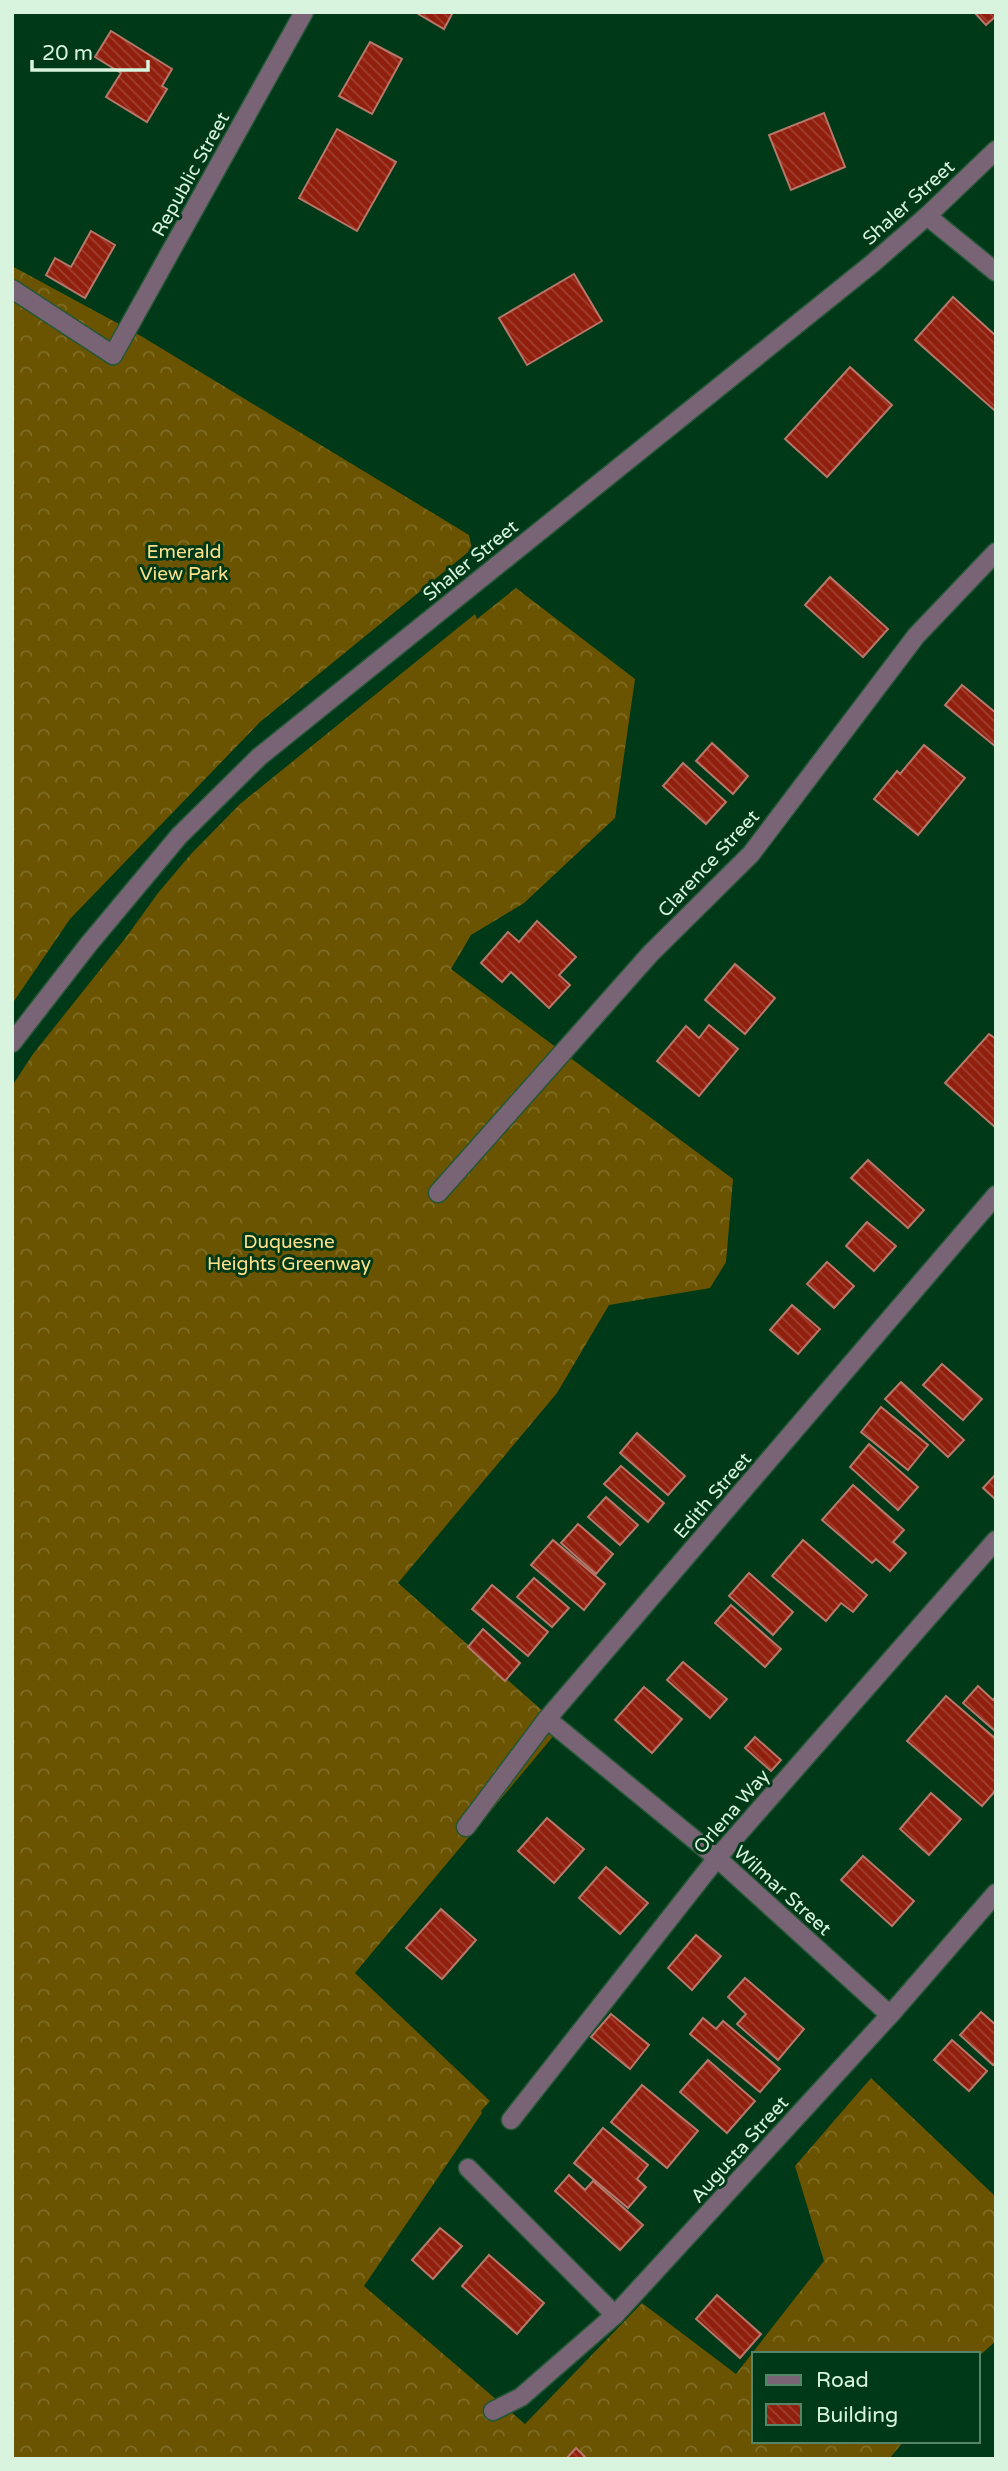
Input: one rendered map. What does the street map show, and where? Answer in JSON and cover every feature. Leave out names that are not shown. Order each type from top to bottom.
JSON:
[{"type":"street","name":"Republic Street","points":[[12,289],[113,355],[304,12]]},
{"type":"street","name":"Shaler Street","points":[[12,1044],[88,945],[179,836],[259,757],[862,272],[927,216],[996,150]]},
{"type":"street","points":[[927,216],[996,272]]},
{"type":"street","name":"Clarence Street","points":[[438,1193],[652,953],[751,854],[916,636],[996,552]]},
{"type":"street","name":"Edith Street","points":[[466,1827],[548,1719],[996,1195]]},
{"type":"street","name":"Orlena Way","points":[[511,2120],[717,1858],[996,1540]]},
{"type":"street","name":"Wilmar Street","points":[[548,1719],[717,1858],[890,2015]]},
{"type":"street","name":"Augusta Street","points":[[493,2412],[521,2396],[615,2315],[890,2015],[996,1893]]},
{"type":"street","points":[[468,2168],[615,2315]]},
{"type":"green space","name":"Emerald View Park","points":[[12,266],[141,336],[469,535],[472,549],[260,722],[70,919],[12,1004]]},
{"type":"green space","name":"Duquesne Heights Greenway","points":[[516,588],[635,679],[615,818],[524,903],[471,935],[451,969],[733,1179],[726,1262],[710,1288],[609,1305],[557,1393],[398,1583],[561,1727],[355,1973],[490,2101],[364,2286],[525,2424],[642,2303],[736,2374],[752,2353],[752,2443],[902,2443],[889,2459],[12,2459],[12,1086],[33,1054],[158,893],[191,854],[240,804],[475,614],[477,619]]},
{"type":"green space","name":"Duquesne Heights Greenway","points":[[871,2078],[996,2197],[996,2341],[980,2355],[980,2352],[753,2352],[824,2261],[795,2166]]},
{"type":"building","points":[[415,12],[453,12],[444,29]]},
{"type":"building","points":[[974,12],[996,12],[996,16],[986,25]]},
{"type":"building","points":[[111,31],[172,69],[162,86],[167,89],[147,122],[106,97],[121,73],[95,57]]},
{"type":"building","points":[[370,42],[402,59],[372,114],[339,96]]},
{"type":"building","points":[[824,113],[845,167],[791,190],[769,135]]},
{"type":"building","points":[[337,129],[396,162],[357,231],[299,198]]},
{"type":"building","points":[[91,231],[115,245],[85,298],[46,275],[55,258],[71,267]]},
{"type":"building","points":[[574,274],[602,321],[527,365],[499,318]]},
{"type":"building","points":[[953,297],[996,336],[994,410],[915,340]]},
{"type":"building","points":[[850,367],[892,405],[827,477],[785,439]]},
{"type":"building","points":[[830,577],[888,629],[863,657],[805,605]]},
{"type":"building","points":[[962,685],[996,713],[996,747],[945,705]]},
{"type":"building","points":[[712,743],[748,776],[733,794],[696,761]]},
{"type":"building","points":[[924,745],[965,778],[918,835],[874,799],[897,771],[900,774]]},
{"type":"building","points":[[683,763],[726,802],[706,824],[663,786]]},
{"type":"building","points":[[537,921],[576,957],[559,975],[570,985],[549,1008],[511,972],[502,982],[481,963],[508,932],[519,942]]},
{"type":"building","points":[[735,964],[775,998],[745,1034],[705,1000]]},
{"type":"building","points":[[709,1025],[738,1049],[699,1096],[657,1061],[686,1026],[699,1038]]},
{"type":"building","points":[[989,1034],[996,1039],[996,1128],[945,1083]]},
{"type":"building","points":[[868,1160],[924,1210],[908,1228],[851,1178]]},
{"type":"building","points":[[867,1222],[896,1246],[874,1271],[846,1246]]},
{"type":"building","points":[[827,1262],[854,1286],[834,1308],[807,1284]]},
{"type":"building","points":[[792,1305],[820,1329],[798,1354],[770,1330]]},
{"type":"building","points":[[942,1364],[982,1399],[963,1420],[923,1385]]},
{"type":"building","points":[[901,1382],[964,1440],[948,1457],[885,1399]]},
{"type":"building","points":[[881,1407],[928,1445],[908,1470],[861,1432]]},
{"type":"building","points":[[637,1433],[685,1476],[668,1495],[620,1453]]},
{"type":"building","points":[[869,1444],[918,1487],[898,1510],[850,1467]]},
{"type":"building","points":[[621,1466],[664,1503],[648,1522],[604,1484]]},
{"type":"building","points":[[996,1475],[996,1500],[983,1488]]},
{"type":"building","points":[[853,1485],[904,1530],[893,1542],[906,1553],[890,1571],[876,1559],[872,1563],[822,1520]]},
{"type":"building","points":[[606,1497],[638,1525],[620,1545],[588,1517]]},
{"type":"building","points":[[578,1524],[613,1554],[596,1574],[561,1543]]},
{"type":"building","points":[[553,1540],[605,1584],[584,1610],[531,1565]]},
{"type":"building","points":[[803,1540],[867,1595],[853,1612],[841,1603],[826,1621],[772,1576]]},
{"type":"building","points":[[749,1573],[793,1612],[773,1635],[729,1596]]},
{"type":"building","points":[[534,1578],[569,1608],[552,1627],[517,1597]]},
{"type":"building","points":[[492,1585],[548,1632],[528,1656],[472,1609]]},
{"type":"building","points":[[731,1605],[781,1649],[765,1667],[715,1623]]},
{"type":"building","points":[[483,1629],[520,1663],[505,1681],[468,1647]]},
{"type":"building","points":[[683,1662],[727,1699],[710,1718],[667,1680]]},
{"type":"building","points":[[978,1686],[993,1700],[996,1696],[996,1732],[963,1703]]},
{"type":"building","points":[[644,1687],[682,1719],[652,1753],[615,1720]]},
{"type":"building","points":[[946,1696],[996,1739],[996,1790],[982,1806],[907,1741]]},
{"type":"building","points":[[755,1737],[781,1760],[771,1771],[745,1748]]},
{"type":"building","points":[[931,1793],[961,1819],[929,1855],[900,1829]]},
{"type":"building","points":[[547,1818],[584,1849],[554,1883],[518,1851]]},
{"type":"building","points":[[863,1856],[914,1901],[892,1926],[841,1880]]},
{"type":"building","points":[[606,1867],[648,1903],[620,1934],[579,1898]]},
{"type":"building","points":[[441,1909],[476,1940],[442,1979],[406,1948]]},
{"type":"building","points":[[696,1935],[721,1956],[692,1990],[668,1968]]},
{"type":"building","points":[[745,1978],[804,2029],[778,2060],[737,2024],[746,2014],[728,1997]]},
{"type":"building","points":[[981,2012],[996,2025],[996,2062],[993,2065],[960,2035]]},
{"type":"building","points":[[611,2014],[649,2045],[630,2069],[591,2037]]},
{"type":"building","points":[[703,2018],[716,2029],[723,2021],[780,2069],[760,2092],[690,2034]]},
{"type":"building","points":[[952,2040],[987,2071],[969,2091],[934,2060]]},
{"type":"building","points":[[708,2060],[755,2101],[727,2133],[680,2092]]},
{"type":"building","points":[[642,2085],[698,2131],[667,2168],[611,2122]]},
{"type":"building","points":[[603,2128],[648,2165],[637,2179],[646,2187],[628,2208],[574,2163]]},
{"type":"building","points":[[569,2175],[585,2190],[593,2181],[643,2225],[620,2250],[555,2191]]},
{"type":"building","points":[[440,2228],[462,2246],[433,2279],[412,2260]]},
{"type":"building","points":[[489,2255],[544,2303],[517,2334],[462,2286]]},
{"type":"building","points":[[717,2295],[761,2334],[740,2358],[696,2319]]},
{"type":"building","points":[[576,2448],[587,2459],[566,2459]]}]
